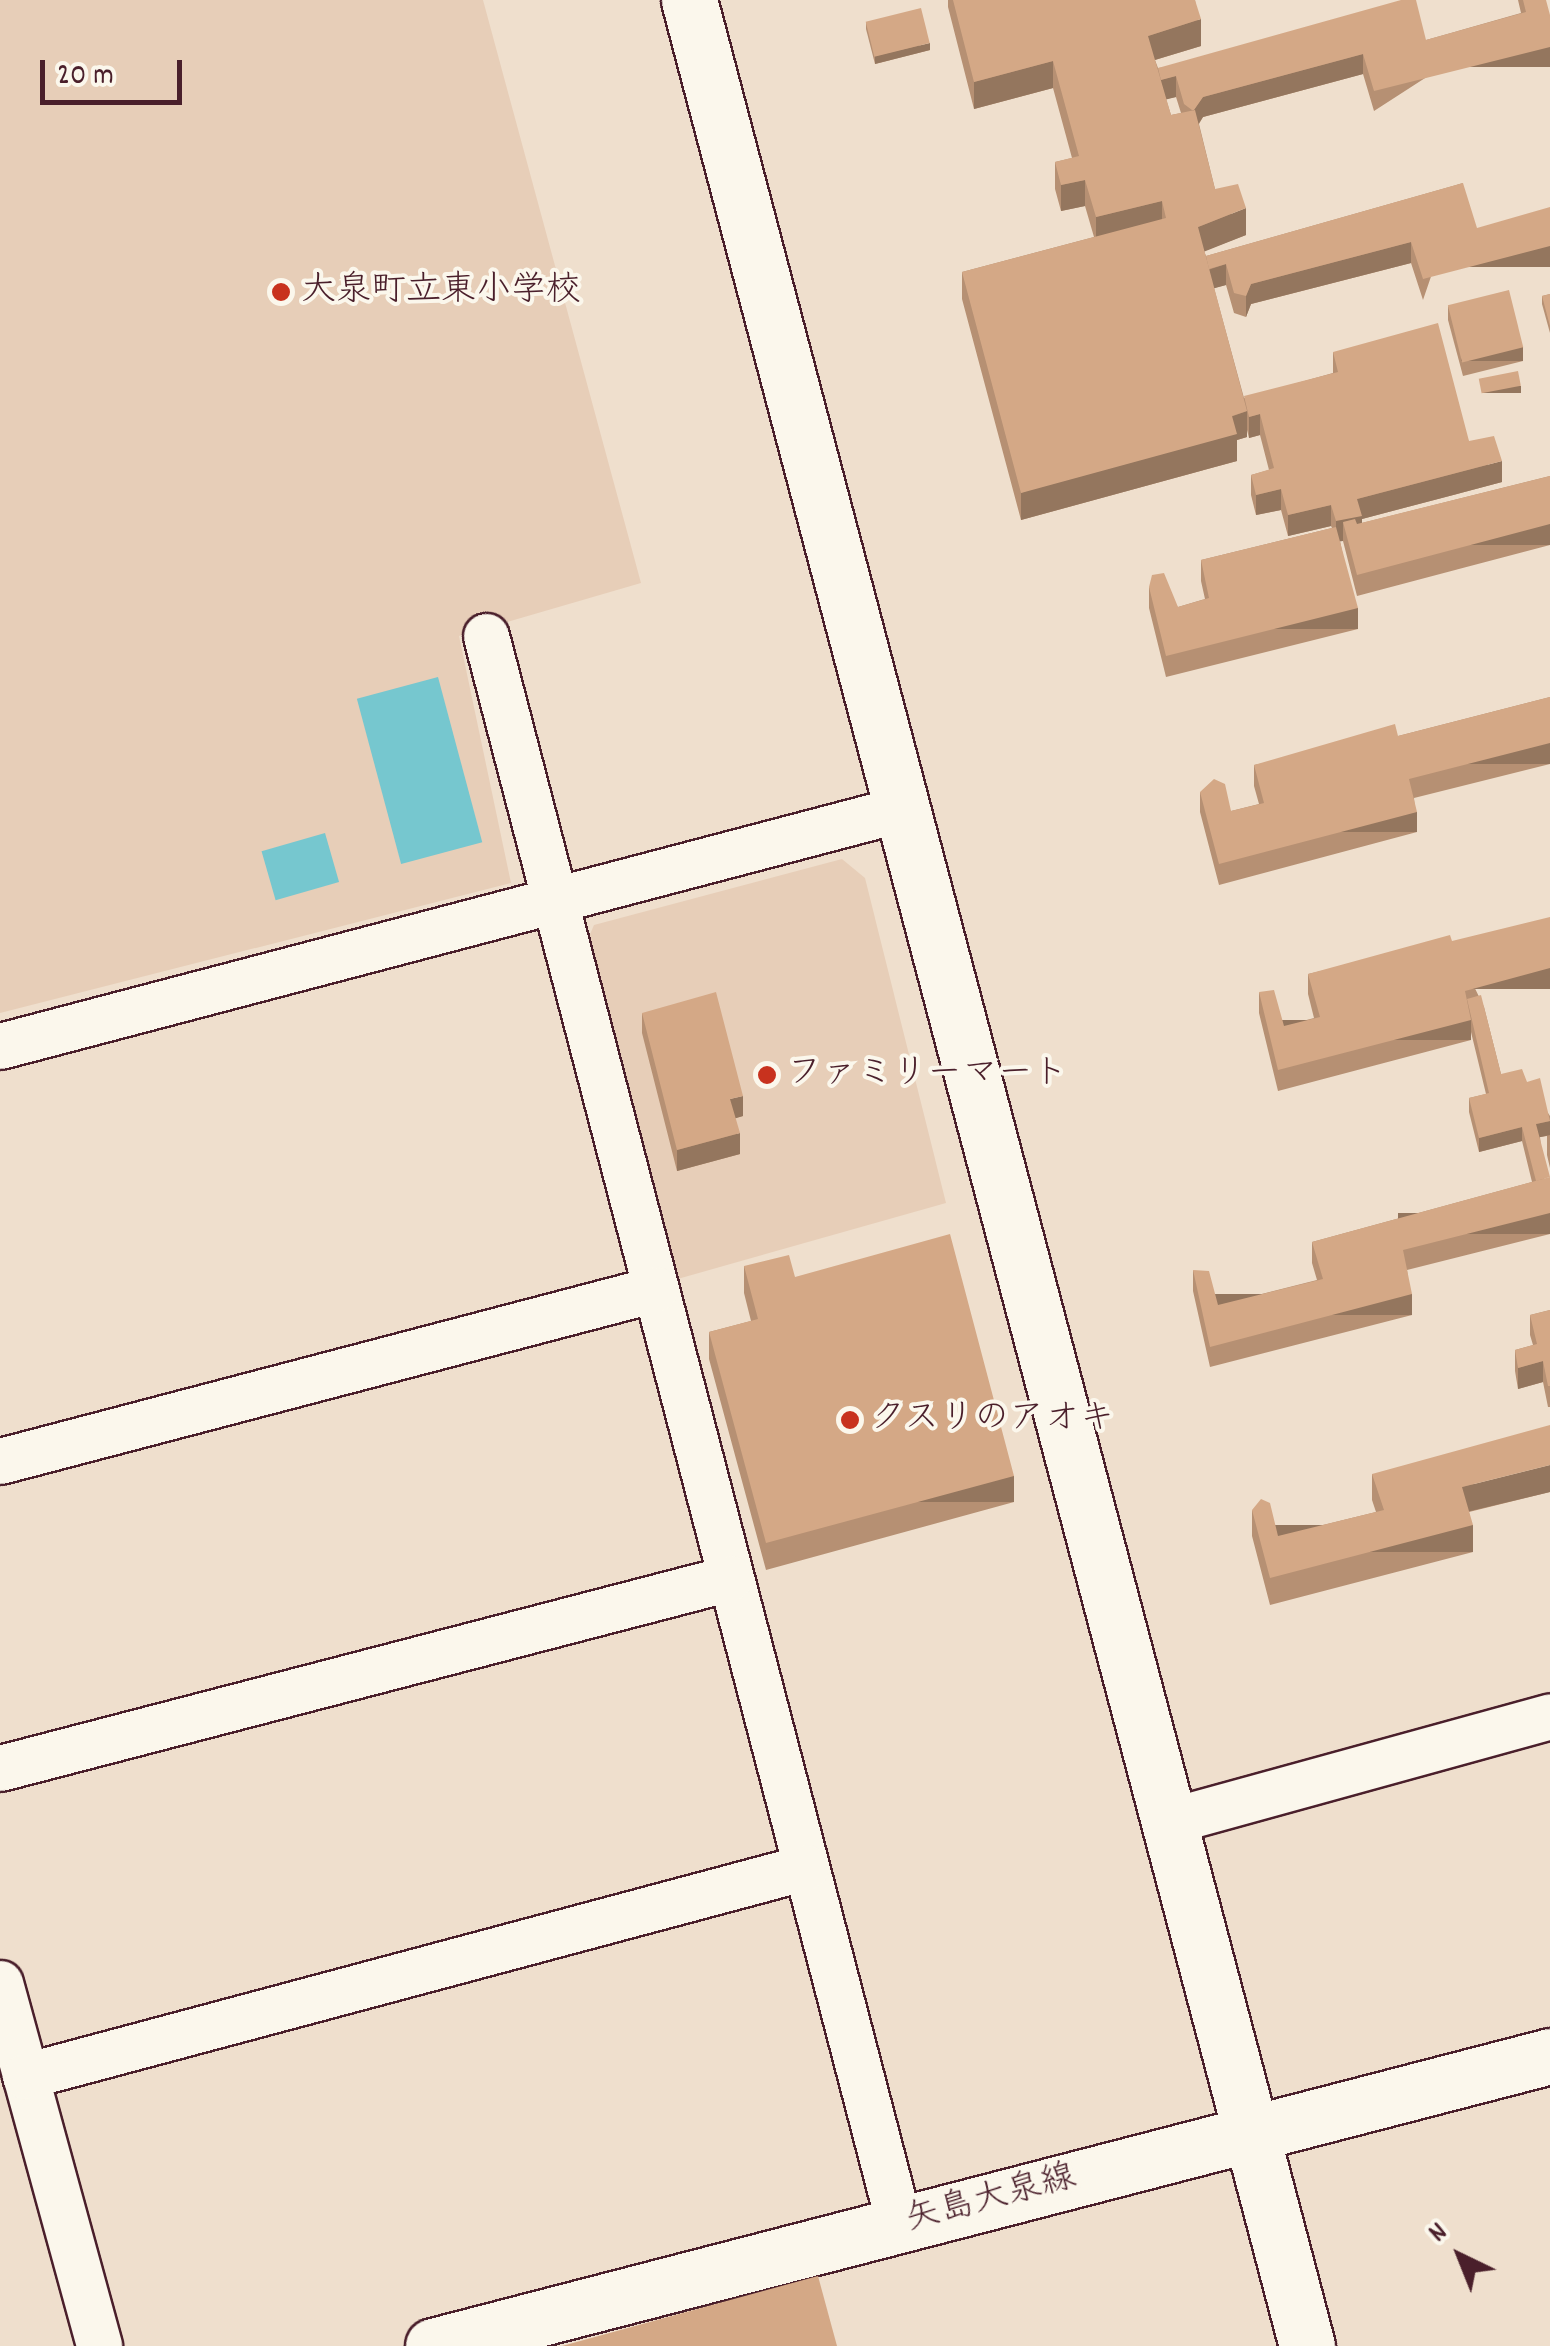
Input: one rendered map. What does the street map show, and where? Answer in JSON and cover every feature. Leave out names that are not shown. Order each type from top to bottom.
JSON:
[{"type":"street","points":[[689,0],[1307,2346]]},
{"type":"street","points":[[486,636],[899,2224]]},
{"type":"street","points":[[0,1046],[901,809]]},
{"type":"street","points":[[0,1462],[655,1290]]},
{"type":"street","points":[[0,1768],[730,1578]]},
{"type":"street","points":[[1166,1822],[1550,1716]]},
{"type":"street","points":[[25,2076],[806,1867]]},
{"type":"street","points":[[0,1984],[98,2346]]},
{"type":"street","name":"矢島大泉線","points":[[433,2346],[1550,2056]]},
{"type":"shaded area","name":"大泉町立東小学校","points":[[0,0],[483,0],[641,583],[459,636],[511,883],[0,1013]]},
{"type":"shaded area","name":"ファミリーマート","points":[[842,859],[865,878],[946,1203],[674,1280],[585,946],[594,925]]},
{"type":"water","points":[[438,677],[482,842],[401,864],[357,699]]},
{"type":"water","points":[[325,833],[339,882],[276,900],[262,851]]},
{"type":"building","points":[[953,0],[1195,0],[1201,19],[1148,36],[1171,115],[1195,110],[1215,189],[1238,184],[1246,208],[1198,227],[1247,411],[1232,416],[1237,434],[1021,493],[962,272],[1166,218],[1162,201],[1096,217],[1085,180],[1061,185],[1055,162],[1079,156],[1053,61],[974,82]]},
{"type":"building","points":[[1401,0],[1416,0],[1426,40],[1526,12],[1523,0],[1546,0],[1550,47],[1374,91],[1363,54],[1203,97],[1194,110],[1184,104],[1176,76],[1161,80],[1158,68]]},
{"type":"building","points":[[921,8],[930,43],[874,57],[866,22]]},
{"type":"building","points":[[1463,183],[1477,228],[1550,207],[1550,246],[1423,279],[1411,242],[1251,284],[1246,296],[1234,293],[1226,264],[1209,269],[1206,256]]},
{"type":"building","points":[[1509,290],[1523,347],[1462,362],[1448,305]]},
{"type":"building","points":[[1550,294],[1550,326],[1542,296]]},
{"type":"building","points":[[1438,323],[1469,441],[1494,436],[1502,461],[1357,499],[1362,516],[1336,521],[1331,505],[1288,515],[1281,489],[1256,495],[1251,475],[1274,468],[1260,414],[1249,417],[1244,396],[1338,372],[1333,352]]},
{"type":"building","points":[[1518,371],[1521,386],[1482,393],[1479,379]]},
{"type":"building","points":[[1550,476],[1550,524],[1357,575],[1343,522],[1355,519],[1357,524]]},
{"type":"building","points":[[1336,527],[1358,608],[1166,656],[1149,587],[1152,575],[1164,573],[1178,607],[1209,598],[1201,560]]},
{"type":"building","points":[[1550,697],[1550,743],[1409,779],[1417,812],[1219,864],[1200,792],[1214,779],[1225,784],[1231,811],[1264,803],[1254,765],[1395,724],[1398,736]]},
{"type":"building","points":[[1550,917],[1550,968],[1465,991],[1471,1020],[1278,1070],[1259,992],[1274,990],[1284,1026],[1320,1017],[1308,974],[1450,935],[1452,941]]},
{"type":"building","points":[[716,992],[743,1096],[730,1099],[740,1133],[677,1150],[642,1013]]},
{"type":"building","points":[[1481,995],[1501,1074],[1522,1069],[1527,1082],[1540,1078],[1550,1121],[1536,1124],[1550,1177],[1536,1181],[1522,1127],[1479,1138],[1469,1098],[1489,1093],[1467,999]]},
{"type":"building","points":[[1550,1177],[1550,1213],[1403,1250],[1412,1294],[1210,1347],[1193,1270],[1209,1271],[1218,1305],[1323,1279],[1312,1242]]},
{"type":"building","points":[[950,1234],[1014,1476],[766,1543],[709,1332],[758,1319],[744,1266],[789,1255],[795,1277]]},
{"type":"building","points":[[1550,1310],[1548,1386],[1543,1361],[1518,1368],[1515,1350],[1537,1344],[1530,1315]]},
{"type":"building","points":[[1550,1425],[1550,1465],[1462,1487],[1473,1525],[1270,1578],[1252,1510],[1261,1499],[1270,1503],[1278,1536],[1384,1510],[1372,1474]]},
{"type":"building","points":[[818,2276],[837,2346],[562,2346]]},
{"type":"place","name":"大泉町立東小学校","points":[[281,292]]},
{"type":"place","name":"ファミリーマート","points":[[767,1075]]},
{"type":"place","name":"クスリのアオキ","points":[[850,1420]]}]
